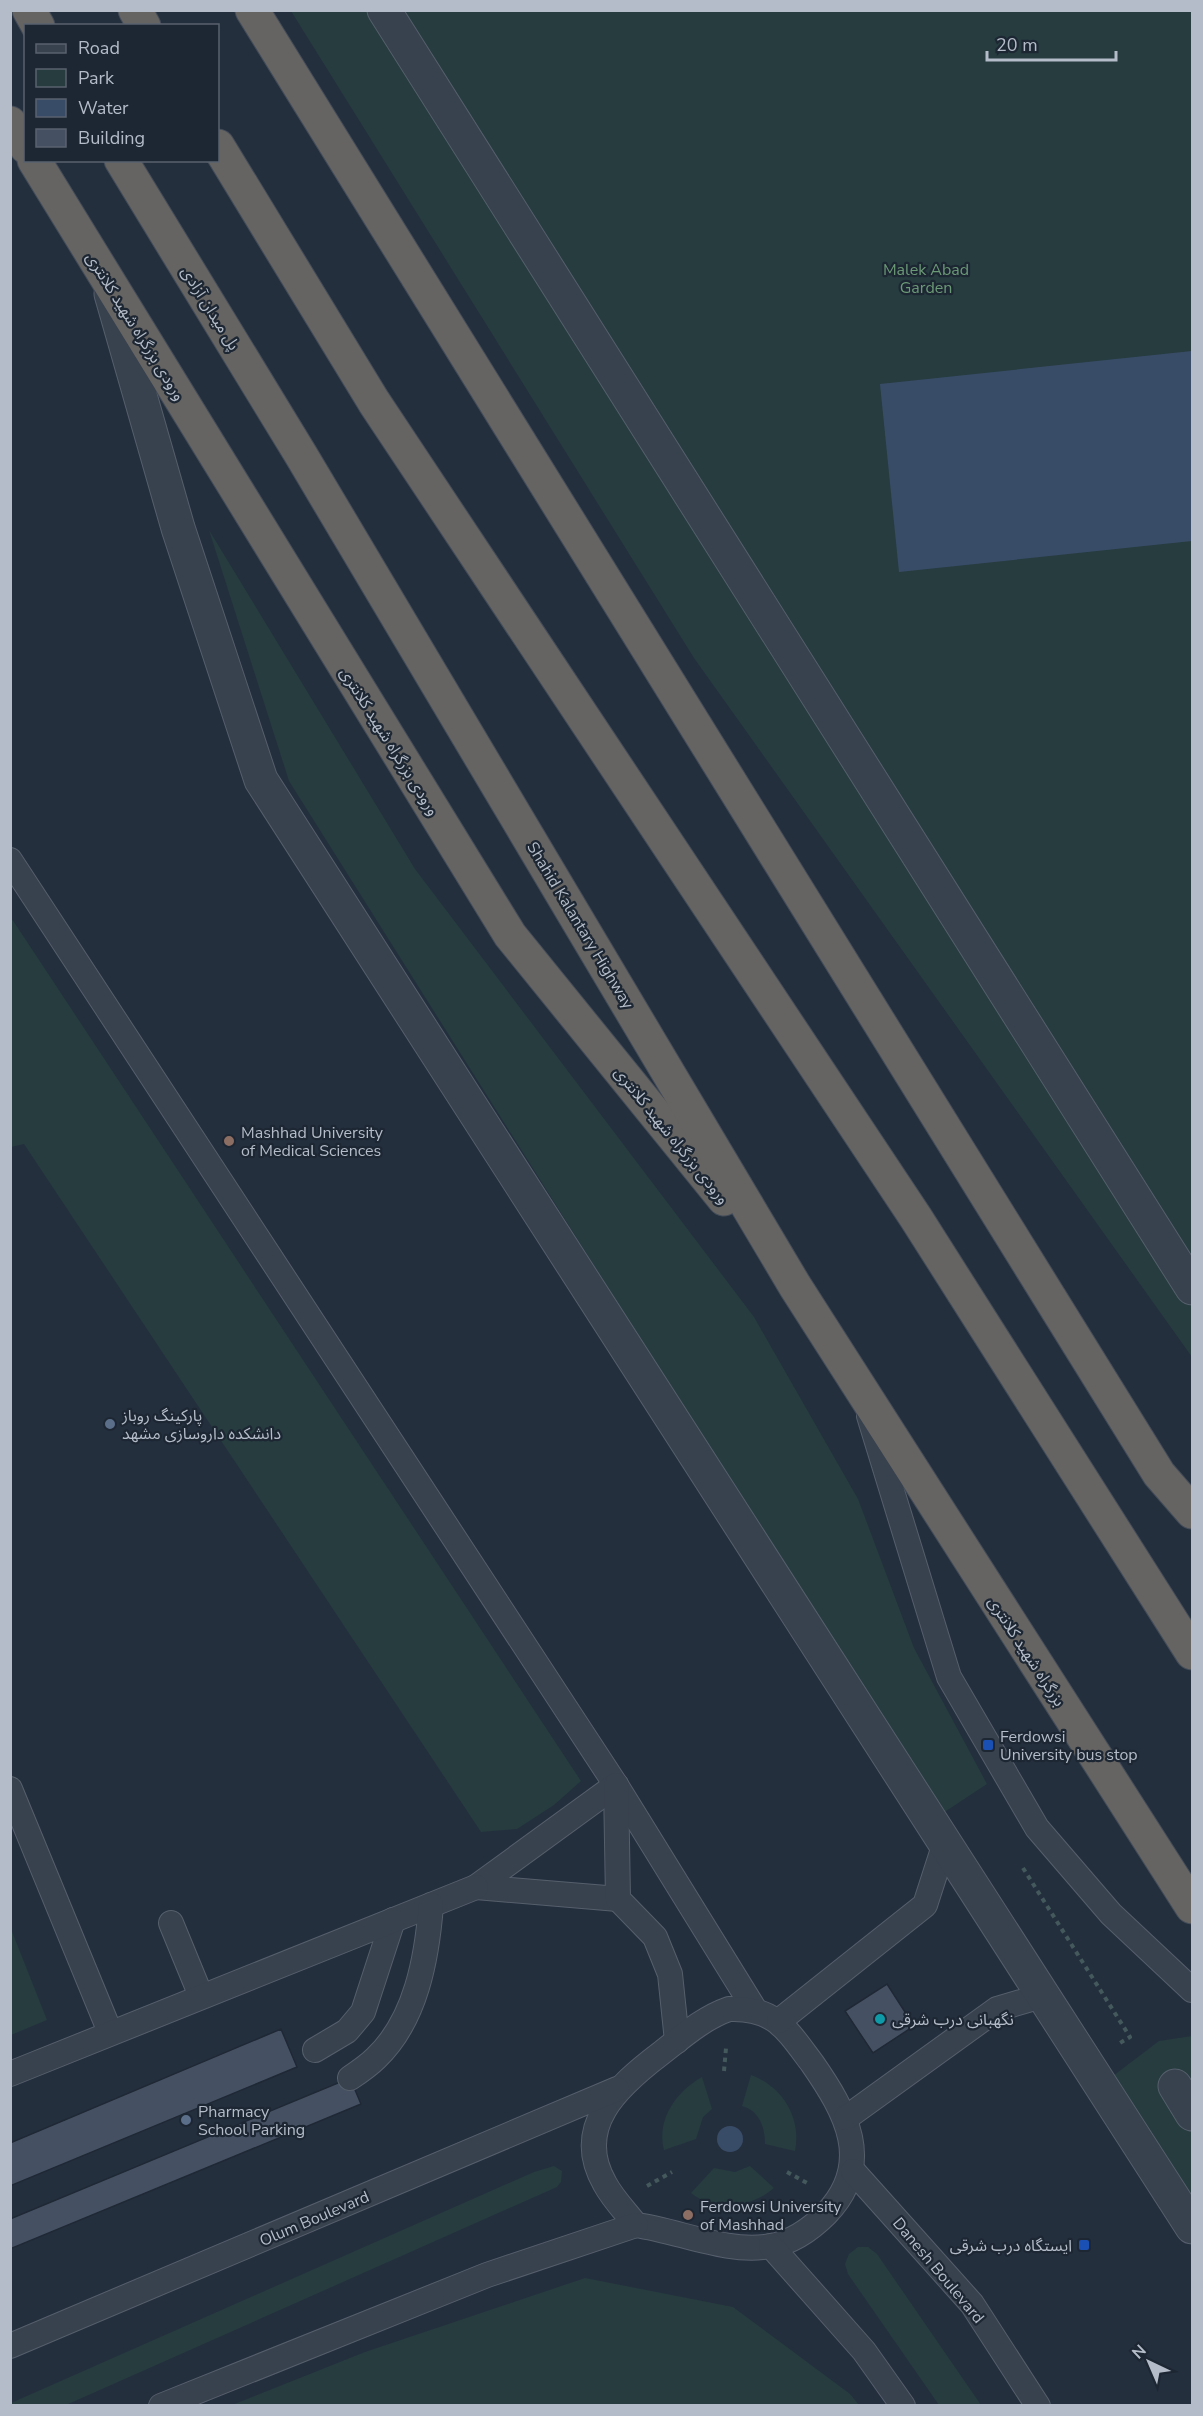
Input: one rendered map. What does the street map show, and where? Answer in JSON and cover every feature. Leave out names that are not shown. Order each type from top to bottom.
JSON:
[{"type":"highway","points":[[29,10],[37,24]]},
{"type":"highway","points":[[135,10],[143,24]]},
{"type":"highway","points":[[252,10],[1153,1463],[1192,1512]]},
{"type":"highway","points":[[10,123],[24,144]]},
{"type":"highway","points":[[219,148],[374,402],[916,1218],[1192,1653]]},
{"type":"highway","name":"ورودی بزرگراه شهید کلانتری","points":[[35,162],[510,935],[795,1286]]},
{"type":"highway","name":"پل میدان آزادی","points":[[122,162],[301,455]]},
{"type":"highway","name":"Shahid Kalantary Highway","points":[[301,455],[795,1286],[862,1394]]},
{"type":"highway","name":"بزرگراه شهید کلانتری","points":[[862,1394],[1192,1908]]},
{"type":"street","points":[[384,10],[1192,1288]]},
{"type":"street","points":[[108,281],[178,528],[261,780],[1045,1995],[1192,2227]]},
{"type":"street","points":[[1175,2085],[1192,2114]]},
{"type":"lane","points":[[10,860],[616,1785],[755,2010]]},
{"type":"lane","points":[[862,1394],[949,1677],[1037,1828],[1111,1914],[1192,1990]]},
{"type":"lane","points":[[10,2074],[476,1887],[616,1785]]},
{"type":"lane","points":[[616,1785],[618,1899]]},
{"type":"lane","points":[[10,1789],[110,2032]]},
{"type":"lane","points":[[779,2021],[925,1905],[945,1843]]},
{"type":"lane","points":[[476,1887],[618,1899],[655,1937],[670,1974],[677,2041]]},
{"type":"lane","points":[[350,2078],[377,2058],[401,2024],[418,1984],[428,1943],[431,1905]]},
{"type":"lane","points":[[315,2050],[347,2031],[363,2012],[393,1920]]},
{"type":"lane","points":[[171,1923],[201,1996]]},
{"type":"lane","points":[[846,2118],[997,2009],[1045,1995]]},
{"type":"lane","points":[[161,2406],[487,2275],[636,2225],[748,2248],[771,2246],[794,2239],[814,2226],[831,2209],[853,2170],[846,2118],[836,2097],[779,2021],[755,2010],[729,2009],[717,2014],[677,2041],[617,2089],[606,2105],[598,2124],[596,2163],[605,2184],[636,2225]]},
{"type":"lane","name":"Olum Boulevard","points":[[10,2346],[617,2089]]},
{"type":"lane","name":"Danesh Boulevard","points":[[853,2170],[972,2304],[1038,2406]]},
{"type":"lane","points":[[771,2246],[864,2351],[903,2406]]},
{"type":"path","points":[[1021,1866],[1051,1913]]},
{"type":"green space","name":"Malek Abad Garden","points":[[291,11],[1192,11],[1192,1357],[694,658]]},
{"type":"green space","points":[[209,530],[415,869],[754,1317],[858,1499],[914,1648],[987,1784],[940,1815],[289,781]]},
{"type":"green space","points":[[10,916],[581,1781],[554,1805],[517,1829],[481,1832],[24,1144],[11,1147]]},
{"type":"green space","points":[[11,1929],[47,2020],[10,2035]]},
{"type":"green space","points":[[1192,2036],[1192,2200],[1113,2076],[1159,2041]]},
{"type":"green space","points":[[751,2075],[772,2087],[787,2105],[795,2127],[795,2151],[765,2144],[764,2132],[757,2116],[742,2106]]},
{"type":"green space","points":[[702,2077],[712,2109],[703,2117],[696,2139],[664,2150],[663,2127],[671,2107],[684,2090]]},
{"type":"green space","points":[[554,2166],[562,2171],[561,2182],[557,2187],[66,2405],[11,2405],[11,2403],[534,2172]]},
{"type":"green space","points":[[750,2166],[774,2188],[755,2200],[722,2205],[711,2203],[691,2193],[714,2168],[735,2172]]},
{"type":"green space","points":[[858,2247],[868,2247],[877,2254],[981,2405],[939,2405],[848,2274],[845,2264],[849,2254]]},
{"type":"green space","points":[[585,2278],[733,2307],[850,2394],[859,2405],[232,2405],[365,2352]]},
{"type":"water","points":[[1192,351],[1192,541],[899,572],[880,384]]},
{"type":"water","points":[[730,2126],[739,2130],[743,2139],[739,2148],[730,2152],[721,2148],[717,2139],[721,2130]]},
{"type":"building","name":"نگهبانی درب شرقی","points":[[887,1984],[914,2026],[873,2053],[845,2011]]},
{"type":"building","points":[[281,2029],[297,2067],[10,2186],[10,2143]]},
{"type":"building","points":[[350,2078],[361,2104],[10,2249],[10,2219]]},
{"type":"place","name":"Mashhad University of Medical Sciences","points":[[229,1141]]},
{"type":"place","name":"پارکینگ روباز دانشکده داروسازی مشهد","points":[[110,1424]]},
{"type":"place","name":"Ferdowsi University bus stop","points":[[988,1745]]},
{"type":"place","name":"نگهبانی درب شرقی","points":[[880,2019]]},
{"type":"place","name":"Pharmacy School Parking","points":[[186,2120]]},
{"type":"place","name":"Ferdowsi University of Mashhad","points":[[688,2215]]},
{"type":"place","name":"ایستگاه درب شرقی","points":[[1084,2245]]}]
